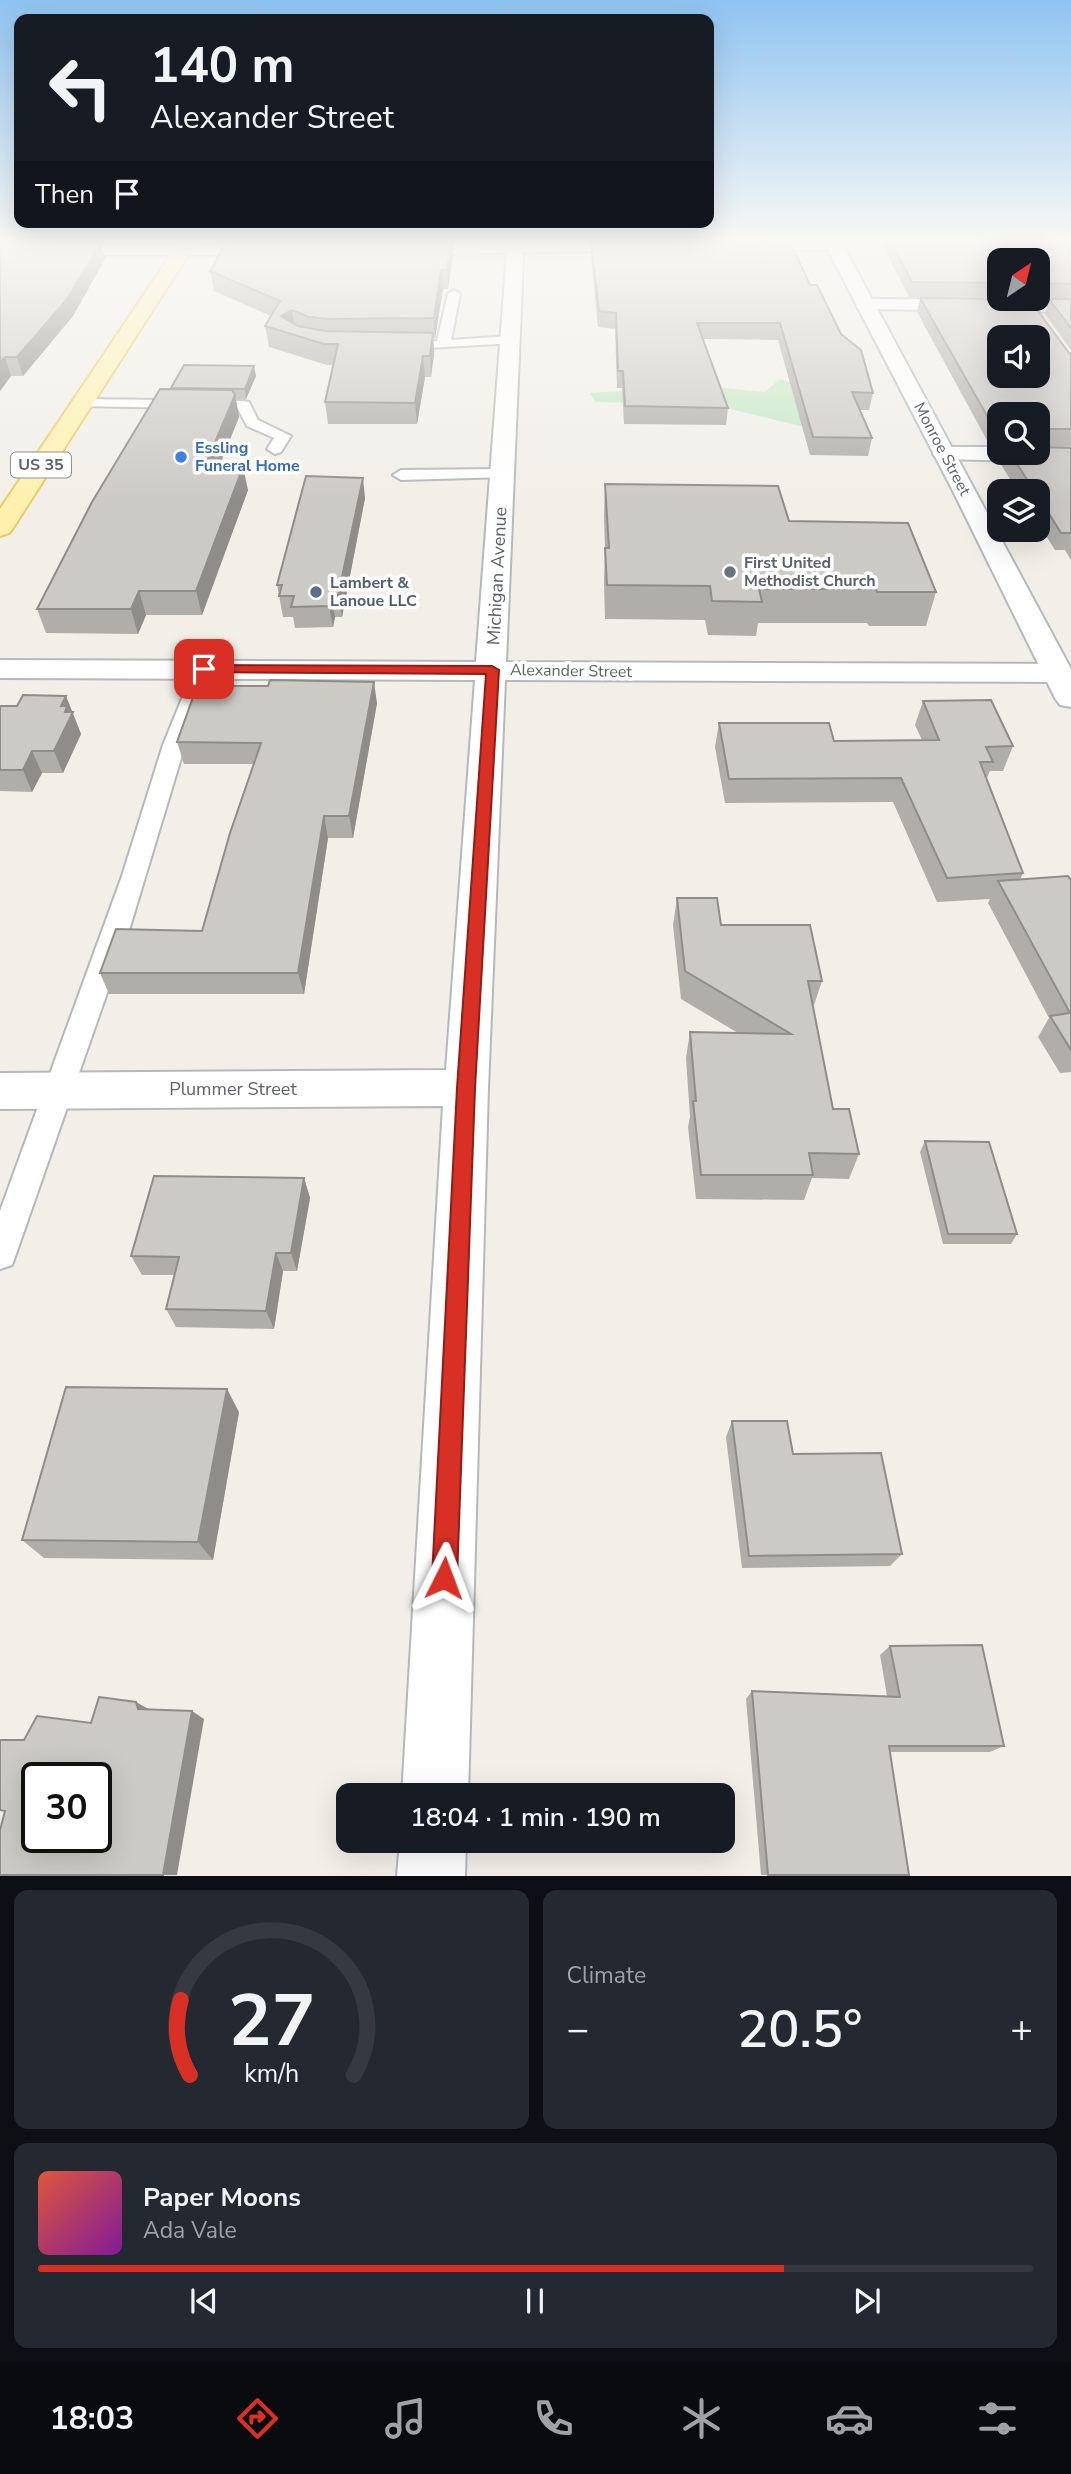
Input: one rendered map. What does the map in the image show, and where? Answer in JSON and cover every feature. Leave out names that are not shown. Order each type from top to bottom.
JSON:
[{"type":"main road","name":"US 35","points":[[0,528],[134,326]]},
{"type":"street","name":"Michigan Avenue","points":[[436,1783],[466,1088],[511,326]]},
{"type":"street","name":"Monroe Street","points":[[876,326],[946,454],[1064,685]]},
{"type":"street","points":[[946,454],[1071,455]]},
{"type":"street","name":"Alexander Street","points":[[0,669],[492,670],[1064,685]]},
{"type":"street","name":"Plummer Street","points":[[0,1091],[466,1088]]},
{"type":"street","points":[[431,1875],[432,1853]]},
{"type":"lane","points":[[443,343],[447,326]]},
{"type":"lane","points":[[379,347],[510,340]]},
{"type":"lane","points":[[83,402],[244,405],[252,423],[283,436],[275,449]]},
{"type":"lane","points":[[401,475],[502,474]]},
{"type":"lane","points":[[0,1254],[61,1090],[191,695],[204,669]]},
{"type":"green space","points":[[780,379],[822,394],[816,430],[710,404],[596,402],[590,393],[701,386],[765,392]]},
{"type":"building","points":[[0,326],[44,326],[17,357],[5,357],[0,363]]},
{"type":"building","points":[[265,326],[297,326],[325,331],[433,333],[430,356],[423,356],[415,403],[325,402],[338,344],[324,344]]},
{"type":"building","points":[[616,326],[698,326],[728,408],[625,406],[623,371],[618,371]]},
{"type":"building","points":[[781,326],[837,326],[841,334],[861,350],[873,393],[852,392],[872,438],[813,437]]},
{"type":"building","points":[[936,326],[987,326],[987,388],[1050,388],[1050,327],[1071,354],[1071,429],[1050,429],[1050,402],[987,402],[987,416]]},
{"type":"building","points":[[184,365],[254,366],[245,389],[171,388]]},
{"type":"building","points":[[160,389],[232,390],[235,395],[205,466],[243,467],[196,591],[139,591],[131,609],[37,609],[92,502]]},
{"type":"building","points":[[1050,447],[1071,448],[1071,533],[1061,533],[1050,515],[1050,479],[1027,479],[1018,465],[1050,465]]},
{"type":"building","points":[[306,476],[363,478],[338,596],[331,596],[329,606],[291,607],[294,596],[279,596],[282,585],[277,585]]},
{"type":"building","points":[[605,484],[778,486],[789,521],[908,523],[936,592],[759,589],[762,602],[712,601],[710,586],[607,585],[605,548],[609,548]]},
{"type":"building","points":[[270,680],[374,682],[349,816],[324,816],[298,973],[100,973],[116,929],[202,931],[230,833],[261,743],[177,742],[197,686],[268,686]]},
{"type":"building","points":[[23,695],[66,696],[61,706],[67,706],[65,712],[73,712],[54,751],[32,751],[23,770],[0,770],[0,706],[17,706]]},
{"type":"building","points":[[991,700],[1013,746],[986,747],[993,762],[980,762],[1023,873],[947,878],[901,778],[729,779],[719,723],[829,723],[834,741],[939,740],[923,701]]},
{"type":"building","points":[[1068,876],[1071,880],[1071,1050],[1050,1016],[1070,1013],[998,881]]},
{"type":"building","points":[[677,898],[717,898],[721,925],[810,925],[822,981],[808,981],[833,1109],[849,1109],[859,1154],[809,1153],[813,1175],[701,1175],[693,1101],[696,1101],[690,1032],[791,1034],[685,971]]},
{"type":"building","points":[[925,1141],[989,1142],[1017,1234],[948,1234]]},
{"type":"building","points":[[154,1176],[304,1178],[291,1253],[276,1253],[266,1311],[166,1309],[179,1257],[131,1256]]},
{"type":"building","points":[[66,1387],[227,1389],[198,1542],[22,1540]]},
{"type":"building","points":[[732,1421],[787,1421],[793,1454],[881,1453],[902,1554],[749,1556]]},
{"type":"building","points":[[982,1645],[1004,1746],[889,1746],[909,1875],[768,1875],[752,1691],[900,1697],[890,1646]]},
{"type":"building","points":[[99,1697],[136,1702],[138,1709],[192,1711],[163,1875],[0,1875],[0,1830],[5,1811],[0,1810],[0,1740],[24,1740],[37,1716],[91,1723]]},
{"type":"place","name":"Essling Funeral Home","points":[[181,457]]},
{"type":"place","name":"First United Methodist Church","points":[[730,572]]},
{"type":"place","name":"Lambert & Lanoue LLC","points":[[316,592]]},
{"type":"route","points":[[204,669],[492,670],[466,1088],[444,1578]]}]
